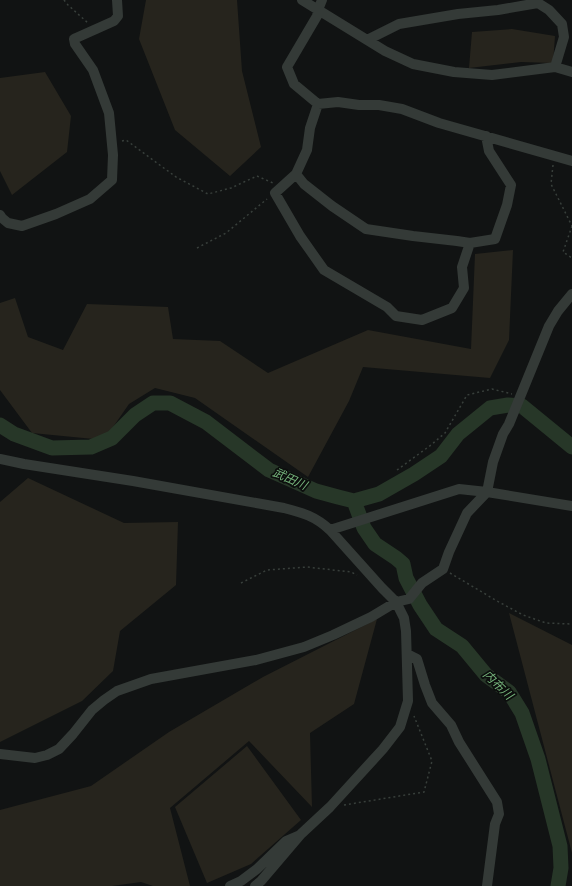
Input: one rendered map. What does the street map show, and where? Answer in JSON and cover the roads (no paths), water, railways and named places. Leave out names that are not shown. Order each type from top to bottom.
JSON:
[{"type":"street","points":[[0,215],[8,223],[22,226],[56,214],[90,199],[112,180],[112,141],[109,113],[93,70],[75,44],[74,39],[114,21],[118,16],[116,0]]},
{"type":"street","points":[[302,0],[385,51],[413,64],[454,72],[492,75],[556,67],[572,72]]},
{"type":"street","points":[[322,0],[317,16],[287,68],[294,84],[318,104],[338,102],[358,105],[379,105],[402,109],[439,123],[572,161]]},
{"type":"street","points":[[367,40],[399,24],[458,14],[498,10],[538,2],[549,10],[562,24],[564,37],[556,67]]},
{"type":"street","points":[[318,104],[310,128],[307,150],[296,174],[278,190],[300,236],[324,270],[386,307],[396,316],[422,320],[452,308],[464,288],[462,267],[470,243]]},
{"type":"street","points":[[296,174],[304,184],[332,206],[366,229],[470,243],[495,239],[507,205],[512,185],[489,151],[486,136]]},
{"type":"street","points":[[0,754],[35,758],[47,755],[59,749],[92,710],[117,691],[150,679],[256,660],[304,647],[333,636],[371,617],[396,602],[409,599],[422,583],[443,569],[467,513],[486,492],[493,462],[503,434],[509,424],[549,326],[558,311],[572,294]]},
{"type":"street","points":[[0,459],[134,481],[284,508],[303,513],[314,517],[335,529],[382,588],[396,602],[404,618],[407,654],[408,701],[400,727],[383,749],[330,807],[301,834],[255,886]]},
{"type":"street","points":[[335,529],[459,488],[572,506]]},
{"type":"street","points":[[407,654],[418,659],[425,685],[432,703],[451,725],[459,742],[497,802],[499,814],[496,824],[487,886]]},
{"type":"street","points":[[230,886],[241,881],[257,869],[286,841],[301,834]]},
{"type":"waterway","name":"武田川","points":[[0,425],[14,434],[52,448],[91,447],[112,438],[135,415],[153,403],[170,403],[206,422],[269,470],[316,491],[354,501],[379,494],[414,474],[441,456],[458,434],[490,408],[508,405],[522,406],[572,447]]},
{"type":"waterway","name":"内布川","points":[[354,501],[364,528],[375,544],[403,564],[406,578],[420,605],[436,629],[462,646],[486,675],[509,692],[522,713],[538,759],[560,846],[561,868],[558,886]]}]
